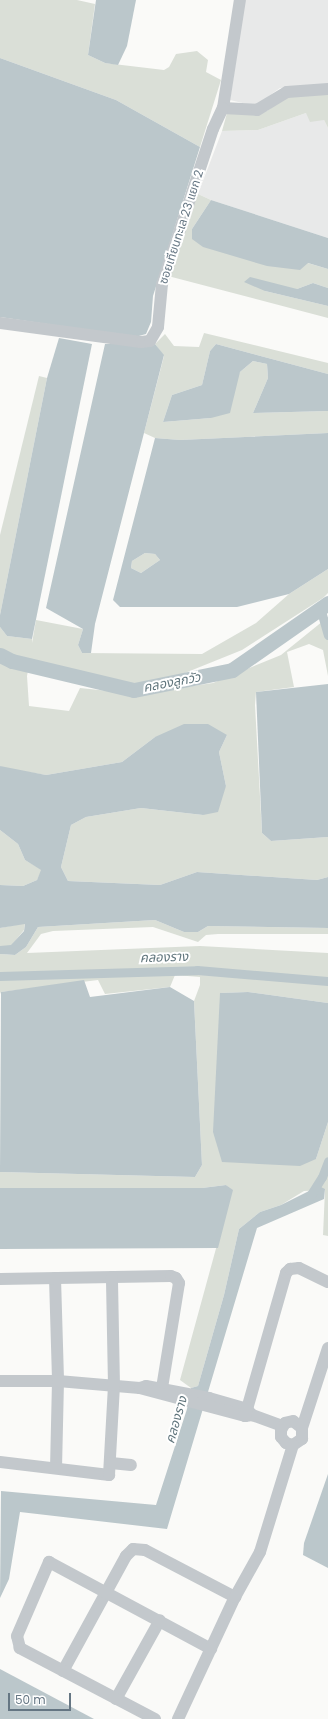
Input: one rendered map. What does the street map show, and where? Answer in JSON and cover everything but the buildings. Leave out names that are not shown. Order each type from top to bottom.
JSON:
[{"type":"street","points":[[240,0],[221,110],[257,110],[287,92],[328,89]]},
{"type":"street","name":"ซอยเทียนทะเล 23 แยก 2","points":[[0,323],[142,342],[150,341],[158,327],[162,284],[213,129],[221,110]]},
{"type":"street","points":[[248,1413],[286,1273],[290,1269],[299,1268],[328,1282]]},
{"type":"street","points":[[0,1279],[171,1276],[176,1278],[179,1283],[162,1388]]},
{"type":"street","points":[[0,1462],[56,1468],[106,1476],[111,1472],[114,1386],[112,1277]]},
{"type":"street","points":[[55,1278],[58,1381],[56,1468]]},
{"type":"street","points":[[178,1719],[235,1597],[260,1552],[293,1445],[302,1439],[302,1428],[328,1348]]},
{"type":"street","points":[[0,1381],[58,1381],[140,1388],[162,1388],[248,1413],[282,1426],[293,1421],[302,1428]]},
{"type":"street","points":[[140,1388],[189,1397]]},
{"type":"street","points":[[282,1426],[281,1437],[286,1443],[293,1445]]},
{"type":"street","points":[[111,1463],[131,1465]]},
{"type":"street","points":[[64,1671],[108,1592],[126,1556],[137,1548],[235,1597]]},
{"type":"street","points":[[155,1719],[20,1648],[17,1644],[17,1636],[48,1556],[108,1592],[211,1649]]},
{"type":"street","points":[[116,1699],[160,1620]]},
{"type":"shaded area","points":[[0,0],[77,0],[95,4],[88,55],[105,63],[164,70],[169,67],[176,54],[197,51],[208,60],[206,72],[221,80],[200,147],[116,100],[0,58]]},
{"type":"shaded area","points":[[96,0],[136,0],[127,46],[118,65],[105,63],[88,55]]},
{"type":"shaded area","points":[[245,0],[328,0],[328,85],[280,88],[255,106],[230,100]]},
{"type":"shaded area","points":[[0,58],[116,100],[200,147],[153,296],[151,322],[146,334],[135,337],[0,317]]},
{"type":"shaded area","points":[[328,94],[328,128],[324,120],[310,122],[306,113],[258,130],[222,131],[227,113],[267,111],[286,97]]},
{"type":"shaded area","points":[[306,113],[324,120],[328,128],[328,238],[211,200],[198,194],[222,131],[258,130]]},
{"type":"shaded area","points":[[198,194],[211,200],[192,229],[328,269],[328,288],[313,283],[297,289],[265,291],[328,306],[328,318],[168,276],[191,206]]},
{"type":"shaded area","points":[[211,200],[328,238],[328,269],[308,263],[300,270],[267,266],[203,247],[192,239],[192,229]]},
{"type":"shaded area","points":[[250,277],[297,289],[313,283],[328,288],[328,306],[265,291],[244,282]]},
{"type":"shaded area","points":[[204,333],[328,363],[328,374],[216,344],[210,351],[202,385],[172,395],[163,422],[211,418],[240,372],[253,361],[267,364],[268,378],[253,413],[328,411],[328,433],[180,440],[155,438],[144,433],[164,356],[155,344],[165,334],[174,346],[199,347]]},
{"type":"shaded area","points":[[59,338],[92,344],[32,639],[7,636],[0,627],[0,615],[47,378]]},
{"type":"shaded area","points":[[105,344],[155,344],[164,355],[95,624],[91,653],[82,653],[78,645],[83,629],[46,608]]},
{"type":"shaded area","points":[[216,344],[328,374],[328,411],[253,413],[268,378],[267,364],[253,361],[240,372],[230,413],[211,418],[163,422],[172,395],[202,385],[210,351]]},
{"type":"shaded area","points":[[39,376],[47,378],[0,615],[0,535]]},
{"type":"shaded area","points":[[328,433],[328,569],[289,594],[237,607],[120,607],[113,600],[155,438],[180,440]],"holes":[[[145,553],[155,554],[160,560],[141,573],[131,568],[132,561]]]},
{"type":"shaded area","points":[[145,553],[155,554],[160,560],[141,573],[131,568],[132,561]]},
{"type":"shaded area","points":[[328,569],[328,593],[323,598],[242,650],[175,677],[131,685],[30,660],[27,676],[29,706],[69,711],[80,688],[137,694],[213,683],[281,655],[328,617],[328,676],[323,650],[309,644],[287,652],[294,687],[256,692],[255,705],[262,833],[271,841],[328,837],[328,877],[317,880],[197,872],[160,885],[68,881],[61,867],[71,825],[86,817],[141,808],[203,815],[226,786],[219,752],[227,735],[155,737],[122,762],[46,775],[3,768],[0,766],[0,627],[7,636],[32,639],[32,643],[36,620],[83,629],[78,645],[82,653],[202,654],[256,623],[289,594]]},
{"type":"shaded area","points":[[328,684],[328,837],[271,841],[262,833],[256,692]]},
{"type":"shaded area","points":[[184,724],[208,724],[227,735],[219,752],[226,786],[218,812],[203,815],[141,808],[86,817],[71,825],[61,867],[68,881],[160,885],[197,872],[317,880],[328,877],[328,928],[208,926],[198,932],[184,932],[155,920],[38,927],[26,947],[15,955],[0,954],[0,946],[11,945],[24,931],[25,924],[0,928],[0,885],[23,886],[37,880],[41,870],[25,860],[18,844],[0,830],[0,766],[46,775],[122,762],[155,737]]},
{"type":"shaded area","points":[[0,830],[18,844],[25,860],[42,870],[37,880],[23,886],[0,885]]},
{"type":"shaded area","points":[[155,920],[184,932],[198,932],[208,926],[328,928],[328,934],[206,935],[198,942],[153,927],[53,931],[41,934],[27,953],[200,946],[328,953],[328,1003],[248,992],[220,993],[316,1159],[328,1122],[328,1236],[323,1235],[325,1190],[304,1191],[281,1205],[260,1212],[239,1229],[224,1295],[198,1386],[191,1388],[180,1380],[232,1190],[226,1185],[202,1188],[0,1188],[0,1172],[195,1177],[202,1165],[194,1001],[200,985],[200,977],[175,975],[170,987],[105,994],[98,980],[1,992],[0,994],[0,954],[15,955],[26,947],[38,927]]},
{"type":"shaded area","points":[[25,923],[24,930],[11,946],[0,946],[0,928]]},
{"type":"shaded area","points":[[84,980],[90,997],[170,987],[194,1001],[202,1165],[195,1177],[0,1172],[1,992]]},
{"type":"shaded area","points":[[248,992],[328,1003],[328,1122],[316,1159],[300,1166],[222,1162],[213,1132],[220,993]]},
{"type":"shaded area","points":[[226,1185],[233,1190],[218,1248],[0,1249],[0,1188],[202,1188]]},
{"type":"shaded area","points":[[319,1186],[325,1189],[324,1199],[257,1228],[167,1529],[20,1512],[9,1579],[0,1598],[1,1491],[156,1505],[187,1409],[191,1388],[198,1386],[224,1295],[239,1229],[260,1212],[281,1205]]},
{"type":"shaded area","points":[[328,1474],[328,1568],[303,1555],[304,1543]]},
{"type":"shaded area","points":[[0,1669],[94,1719],[0,1719]]},
{"type":"waterway","name":"คลองลูกวัว","points":[[0,655],[12,661],[134,690],[232,670],[328,603]]},
{"type":"waterway","name":"คลองราง","points":[[321,611],[328,635]]},
{"type":"waterway","name":"คลองราง","points":[[0,976],[197,970],[328,981]]},
{"type":"waterway","name":"คลองราง","points":[[310,1196],[322,1177],[328,1161]]}]
